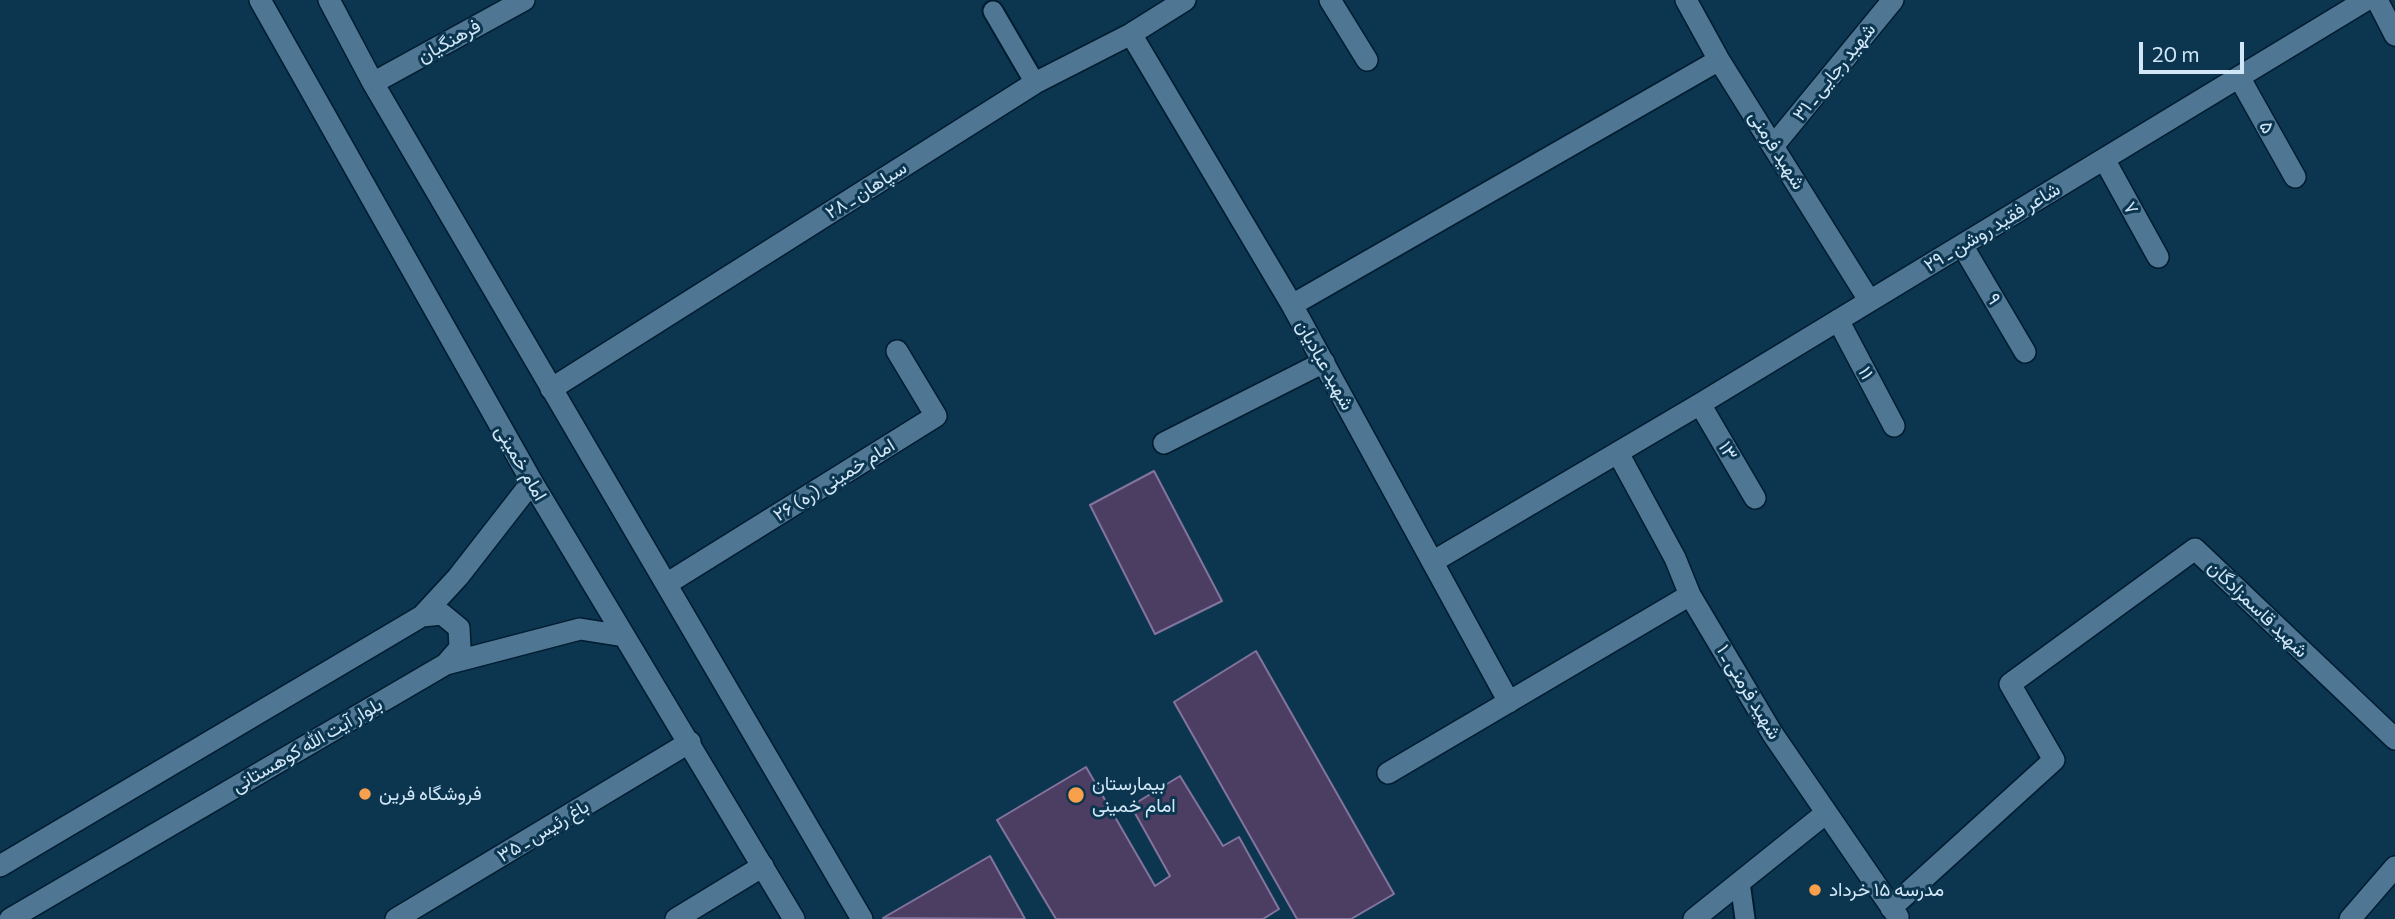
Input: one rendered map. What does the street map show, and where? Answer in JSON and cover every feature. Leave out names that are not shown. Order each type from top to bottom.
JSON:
[{"type":"street","name":"امام خمینی","points":[[260,0],[532,482],[794,919]]},
{"type":"street","points":[[329,0],[373,83],[551,389],[668,583],[862,919]]},
{"type":"street","name":"فرهنگیان","points":[[373,83],[524,0]]},
{"type":"street","name":"سپاهان ـ ۲۸","points":[[551,389],[1035,83],[1131,34],[1185,0]]},
{"type":"street","points":[[1330,0],[1367,60]]},
{"type":"street","name":"شهید فرمنی","points":[[1686,0],[1719,60],[1869,300]]},
{"type":"street","name":"شهید رجایی ـ ۳۱","points":[[1774,145],[1894,0]]},
{"type":"street","name":"شاعر فقید روشن ـ ۲۹","points":[[1434,561],[1700,404],[2366,0]]},
{"type":"street","points":[[2377,0],[2395,35]]},
{"type":"street","name":"شهید عبادیان","points":[[1131,34],[1292,305],[1510,702]]},
{"type":"street","points":[[1292,305],[1719,60]]},
{"type":"street","name":"۵","points":[[2239,77],[2295,177]]},
{"type":"street","name":"۷","points":[[2104,159],[2158,257]]},
{"type":"street","name":"۹","points":[[1962,245],[2025,352]]},
{"type":"street","name":"۱۱","points":[[1838,320],[1894,426]]},
{"type":"street","name":"امام خمینی (ره) ۲۶","points":[[668,583],[936,416],[897,351]]},
{"type":"street","points":[[1164,443],[1324,362]]},
{"type":"street","name":"۱۳","points":[[1700,404],[1755,498]]},
{"type":"street","name":"شهید فرمنی ـ ۱","points":[[1618,453],[1675,558],[1690,595],[1772,733],[1895,914]]},
{"type":"street","points":[[0,866],[422,616],[458,577],[532,482]]},
{"type":"street","name":"شهید قاسمزادگان","points":[[1895,914],[2054,760],[2010,684],[2195,549],[2395,739]]},
{"type":"street","points":[[1388,773],[1690,595]]},
{"type":"street","points":[[422,616],[442,614],[458,628],[460,648],[446,664]]},
{"type":"street","name":"بلوار آیت الله کوهستانی","points":[[10,919],[446,664],[580,629],[624,636]]},
{"type":"street","name":"باغ رئیس ـ ۳۵","points":[[396,919],[690,742]]},
{"type":"street","points":[[1694,919],[1826,813]]},
{"type":"street","points":[[676,919],[763,866]]},
{"type":"street","points":[[2350,919],[2395,867]]},
{"type":"lane","points":[[993,11],[1035,83]]},
{"type":"lane","points":[[1740,882],[1745,919]]},
{"type":"building","points":[[1154,471],[1222,601],[1155,634],[1090,505]]},
{"type":"building","points":[[1256,651],[1394,894],[1351,919],[1297,919],[1174,702]]},
{"type":"building","points":[[1086,767],[1155,886],[1170,876],[1131,806],[1180,776],[1223,846],[1239,837],[1279,909],[1263,919],[1056,919],[997,820]]},
{"type":"building","points":[[990,856],[1025,919],[883,918]]},
{"type":"place","name":"فروشگاه فرین","points":[[365,794]]},
{"type":"place","name":"بیمارستان امام خمینی","points":[[1076,795]]},
{"type":"place","name":"مدرسه ۱۵ خرداد","points":[[1815,890]]}]
